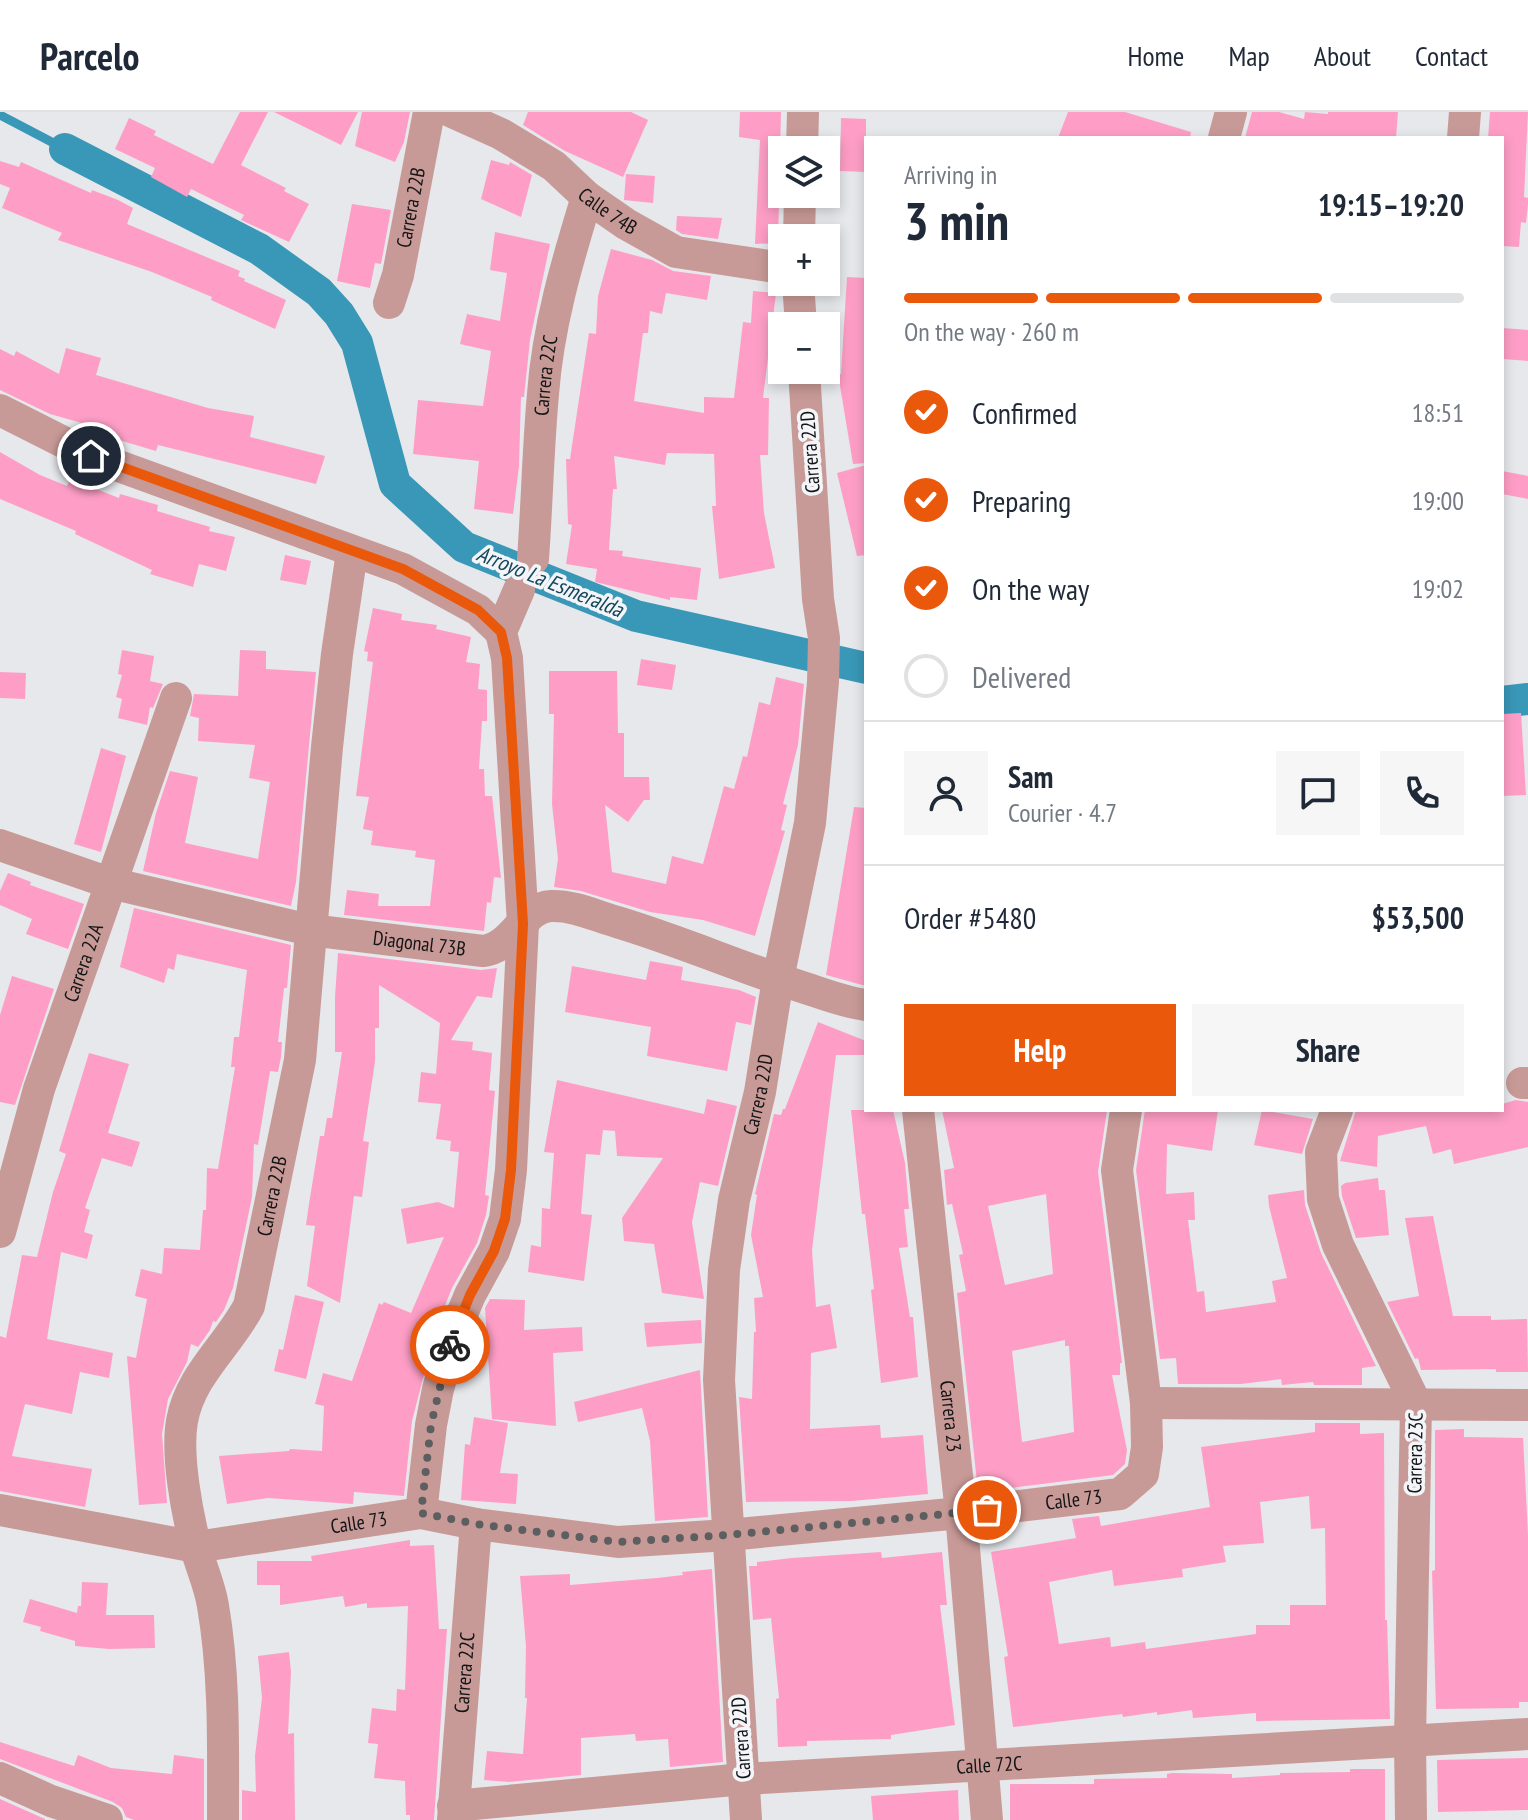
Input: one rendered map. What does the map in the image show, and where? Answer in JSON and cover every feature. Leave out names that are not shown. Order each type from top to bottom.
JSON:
[{"type":"street","name":"Carrera 22B","points":[[389,303],[398,275],[429,112]]},
{"type":"street","name":"Calle 74B","points":[[452,112],[501,134],[554,166],[587,197],[626,224],[676,252],[768,266]]},
{"type":"street","points":[[802,136],[803,112]]},
{"type":"street","points":[[1225,136],[1231,112]]},
{"type":"street","points":[[1463,136],[1465,112]]},
{"type":"street","name":"Carrera 22C","points":[[533,559],[543,393],[553,324],[564,273],[587,197]]},
{"type":"street","name":"Carrera 22D","points":[[746,1820],[719,1380],[724,1270],[734,1200],[760,1092],[778,979],[810,823],[823,682],[824,638],[818,599],[805,384]]},
{"type":"street","points":[[0,410],[91,456],[403,569],[478,610],[501,632],[507,658],[523,924],[511,1170],[505,1219],[494,1251],[454,1333],[431,1425],[421,1513]]},
{"type":"street","name":"Carrera 22B","points":[[223,1820],[219,1654],[213,1604],[188,1511],[180,1446],[182,1419],[202,1370],[238,1328],[249,1306],[258,1275],[300,1060],[337,654],[352,552]]},
{"type":"street","points":[[501,632],[519,590]]},
{"type":"street","name":"Carrera 22A","points":[[0,1232],[39,1089],[176,698]]},
{"type":"street","name":"Diagonal 73B","points":[[0,845],[110,883],[310,930],[483,951],[496,950],[507,942],[538,909],[550,906],[570,908],[659,934],[778,979],[864,1005]]},
{"type":"street","name":"Carrera 23","points":[[918,1112],[961,1513],[987,1820]]},
{"type":"street","points":[[1126,1112],[1117,1170],[1146,1403],[1528,1405]]},
{"type":"street","name":"Carrera 23C","points":[[1336,1112],[1321,1152],[1323,1199],[1338,1245],[1416,1404],[1411,1820]]},
{"type":"street","name":"Calle 73","points":[[0,1510],[196,1547],[421,1513],[476,1524],[618,1542],[728,1535],[1120,1494],[1143,1474],[1147,1447],[1146,1403]]},
{"type":"street","name":"Carrera 22C","points":[[453,1813],[476,1524]]},
{"type":"street","name":"Calle 72C","points":[[453,1813],[744,1779],[1528,1734]]},
{"type":"street","points":[[0,1778],[51,1801],[107,1820]]},
{"type":"building","points":[[240,112],[268,112],[241,165],[286,188],[284,191],[309,204],[289,242],[241,220],[244,215],[191,189],[187,197],[151,177],[155,168],[115,149],[129,118],[156,131],[154,135],[213,164]]},
{"type":"building","points":[[274,112],[358,112],[341,145]]},
{"type":"building","points":[[362,112],[410,112],[404,142],[395,162],[355,146]]},
{"type":"building","points":[[528,112],[631,112],[648,120],[623,177],[565,151],[523,125]]},
{"type":"building","points":[[740,112],[781,112],[780,136],[768,136],[768,208],[779,208],[778,224],[768,224],[768,243],[755,244],[760,140],[739,137]]},
{"type":"building","points":[[1068,112],[1125,112],[1191,132],[1190,136],[1059,136]]},
{"type":"building","points":[[1252,112],[1279,112],[1304,119],[1305,112],[1398,112],[1396,136],[1246,136]]},
{"type":"building","points":[[1490,112],[1528,112],[1524,197],[1528,198],[1528,204],[1526,223],[1521,222],[1519,247],[1504,246],[1504,136],[1488,136]]},
{"type":"building","points":[[841,118],[866,119],[864,172],[840,171]]},
{"type":"building","points":[[491,160],[509,165],[510,162],[532,175],[521,217],[481,199]]},
{"type":"building","points":[[0,161],[19,167],[21,162],[91,193],[92,190],[118,200],[133,208],[127,224],[240,271],[238,276],[244,281],[286,300],[275,329],[211,300],[212,297],[152,272],[58,240],[62,233],[2,208],[10,188],[0,184]]},
{"type":"building","points":[[626,174],[655,176],[653,203],[624,200]]},
{"type":"building","points":[[352,204],[391,210],[381,264],[375,263],[370,288],[337,281]]},
{"type":"building","points":[[677,216],[722,218],[718,239],[682,234],[676,230]]},
{"type":"building","points":[[495,232],[550,244],[530,340],[524,397],[521,397],[519,466],[513,514],[474,509],[479,461],[413,454],[418,400],[483,406],[491,351],[460,344],[467,314],[500,321],[507,273],[490,270]]},
{"type":"building","points":[[611,249],[652,260],[673,271],[711,276],[707,300],[666,293],[662,314],[650,311],[648,333],[643,333],[634,401],[704,413],[704,397],[734,398],[743,322],[751,323],[753,291],[776,296],[774,312],[768,312],[768,358],[763,398],[769,398],[768,455],[760,455],[764,513],[775,568],[719,579],[712,506],[716,506],[714,454],[667,453],[665,465],[614,456],[617,489],[613,489],[609,550],[623,551],[622,556],[701,568],[697,600],[670,597],[670,600],[595,582],[597,569],[566,564],[572,525],[568,524],[566,459],[570,459],[589,333],[596,334],[598,296]]},
{"type":"building","points":[[847,277],[864,278],[864,463],[853,464],[840,374]]},
{"type":"building","points":[[1504,328],[1528,330],[1528,361],[1504,359]]},
{"type":"building","points":[[66,348],[101,358],[96,375],[208,408],[254,416],[250,437],[325,456],[316,484],[158,445],[156,451],[129,443],[88,430],[89,425],[50,414],[0,390],[0,349],[14,356],[16,351],[59,374]]},
{"type":"building","points":[[0,452],[40,475],[67,486],[70,479],[119,498],[120,494],[158,505],[157,511],[210,527],[209,531],[235,537],[226,571],[199,564],[193,587],[150,574],[152,570],[75,534],[76,531],[0,499]]},
{"type":"building","points":[[864,466],[864,555],[857,556],[837,473]]},
{"type":"building","points":[[1504,471],[1528,476],[1528,499],[1504,494]]},
{"type":"building","points":[[285,555],[311,561],[306,585],[280,580]]},
{"type":"building","points":[[373,608],[402,614],[401,620],[437,625],[436,629],[471,637],[466,662],[480,664],[478,689],[487,690],[487,721],[482,721],[479,769],[484,769],[485,796],[492,796],[501,878],[494,877],[484,931],[344,915],[347,890],[379,894],[378,906],[430,906],[435,860],[415,857],[416,851],[371,845],[373,831],[363,829],[369,797],[356,796],[373,662],[367,661],[368,652],[364,651]]},
{"type":"building","points":[[122,650],[154,656],[150,681],[163,684],[153,708],[150,707],[147,725],[118,718],[122,699],[116,697],[122,675],[118,674]]},
{"type":"building","points":[[240,650],[266,651],[266,669],[316,672],[296,882],[291,906],[143,871],[156,813],[170,771],[198,777],[185,843],[258,859],[270,782],[249,778],[255,745],[198,741],[199,718],[190,716],[194,694],[238,696]]},
{"type":"building","points":[[641,659],[676,665],[672,690],[637,685]]},
{"type":"building","points":[[549,671],[617,671],[618,733],[624,733],[624,777],[649,777],[650,800],[644,800],[628,822],[605,805],[612,872],[666,884],[672,856],[703,864],[724,786],[734,789],[743,756],[747,757],[759,702],[770,705],[776,677],[804,684],[798,745],[783,804],[787,805],[781,830],[785,831],[755,936],[703,920],[650,912],[581,891],[554,887],[558,859],[552,804],[554,714],[549,714]]},
{"type":"building","points":[[0,672],[26,673],[25,699],[0,698]]},
{"type":"building","points":[[1521,713],[1526,795],[1504,796],[1504,714]]},
{"type":"building","points":[[101,748],[126,756],[101,852],[74,844]]},
{"type":"building","points":[[854,807],[864,808],[864,985],[826,975]]},
{"type":"building","points":[[8,873],[31,882],[30,885],[84,904],[68,949],[26,934],[32,919],[0,905],[0,891]]},
{"type":"building","points":[[134,908],[291,945],[278,1042],[282,1042],[281,1057],[278,1072],[270,1071],[258,1145],[254,1144],[252,1197],[233,1288],[224,1310],[216,1322],[213,1321],[198,1347],[191,1344],[187,1362],[168,1399],[162,1434],[167,1503],[139,1505],[127,1356],[136,1358],[147,1299],[135,1296],[141,1269],[162,1274],[164,1248],[200,1250],[203,1210],[206,1210],[207,1168],[218,1169],[235,1067],[231,1067],[234,1037],[239,1037],[247,970],[177,954],[174,970],[168,968],[164,983],[120,967]]},
{"type":"building","points":[[338,953],[481,970],[497,968],[492,998],[477,996],[451,1040],[473,1042],[472,1050],[492,1053],[489,1090],[495,1091],[485,1195],[489,1196],[486,1215],[477,1243],[452,1288],[436,1328],[412,1421],[404,1496],[354,1492],[353,1504],[268,1498],[227,1504],[219,1456],[290,1449],[322,1451],[324,1406],[315,1404],[323,1373],[352,1381],[379,1303],[382,1305],[384,1302],[411,1313],[444,1237],[407,1244],[401,1209],[438,1202],[454,1208],[459,1152],[450,1151],[451,1141],[436,1139],[441,1104],[418,1102],[421,1072],[436,1074],[440,1023],[379,985],[379,1028],[375,1028],[375,1062],[363,1141],[369,1142],[362,1197],[354,1196],[340,1303],[307,1286],[315,1226],[306,1225],[309,1204],[320,1136],[324,1136],[327,1118],[332,1118],[342,1052],[335,1052]]},
{"type":"building","points":[[650,961],[683,967],[681,980],[739,990],[756,997],[751,1025],[736,1022],[727,1071],[647,1056],[651,1027],[565,1012],[572,966],[646,980]]},
{"type":"building","points":[[12,976],[54,989],[15,1105],[0,1102],[0,1015]]},
{"type":"building","points":[[818,1022],[864,1040],[864,1055],[836,1055],[812,1250],[816,1307],[830,1304],[837,1348],[811,1353],[810,1429],[880,1425],[881,1438],[923,1435],[928,1494],[852,1501],[746,1502],[739,1397],[752,1399],[756,1332],[754,1298],[763,1297],[751,1235],[755,1194],[774,1114],[781,1115]]},
{"type":"building","points":[[89,1053],[129,1064],[108,1133],[140,1142],[132,1167],[102,1158],[85,1208],[90,1210],[84,1232],[93,1235],[87,1259],[61,1252],[47,1339],[113,1353],[109,1378],[80,1372],[72,1414],[25,1404],[12,1456],[92,1469],[85,1507],[0,1491],[0,1336],[6,1338],[22,1255],[37,1257],[66,1154],[59,1151]]},
{"type":"building","points":[[557,1080],[704,1114],[707,1099],[737,1106],[718,1186],[700,1182],[692,1222],[704,1299],[662,1293],[654,1244],[624,1241],[622,1218],[663,1158],[617,1156],[615,1131],[603,1130],[600,1155],[586,1154],[581,1214],[592,1215],[584,1281],[528,1272],[531,1245],[541,1247],[542,1208],[550,1209],[554,1153],[544,1152]]},
{"type":"building","points":[[1516,1100],[1528,1102],[1528,1147],[1454,1164],[1451,1149],[1433,1154],[1426,1126],[1378,1136],[1377,1167],[1340,1161],[1355,1112],[1504,1112],[1504,1103]]},
{"type":"building","points":[[851,1110],[893,1112],[905,1163],[909,1209],[904,1209],[908,1247],[899,1248],[910,1317],[913,1317],[918,1377],[881,1383],[871,1290],[874,1289],[865,1214],[862,1214]]},
{"type":"building","points":[[942,1112],[1107,1112],[1098,1172],[1122,1363],[1120,1375],[1112,1375],[1127,1450],[1125,1464],[1113,1475],[978,1492],[957,1293],[966,1291],[959,1255],[963,1254],[952,1204],[947,1205],[944,1170],[954,1168]],"holes":[[[1046,1194],[1053,1274],[1005,1285],[988,1206]],[[1065,1340],[1065,1346],[1069,1346],[1074,1432],[1022,1442],[1012,1351]]]},
{"type":"building","points":[[1145,1112],[1218,1112],[1212,1151],[1167,1144],[1166,1194],[1194,1192],[1195,1220],[1188,1220],[1197,1292],[1204,1291],[1206,1312],[1276,1302],[1272,1281],[1287,1278],[1268,1195],[1304,1190],[1305,1205],[1321,1253],[1376,1366],[1362,1368],[1362,1385],[1314,1385],[1313,1382],[1282,1385],[1281,1379],[1241,1384],[1178,1384],[1176,1358],[1160,1359],[1136,1170]]},
{"type":"building","points":[[1262,1112],[1313,1119],[1302,1154],[1254,1145]]},
{"type":"building","points":[[1378,1178],[1379,1190],[1385,1190],[1389,1235],[1356,1238],[1341,1186]]},
{"type":"building","points":[[1433,1216],[1453,1316],[1491,1316],[1491,1320],[1527,1319],[1528,1372],[1496,1372],[1496,1369],[1421,1370],[1418,1358],[1415,1359],[1387,1302],[1419,1296],[1405,1218]]},
{"type":"building","points":[[295,1295],[324,1302],[306,1379],[274,1371],[279,1349],[283,1350]]},
{"type":"building","points":[[490,1299],[525,1300],[524,1330],[582,1327],[583,1351],[553,1353],[556,1426],[492,1419],[485,1308]]},
{"type":"building","points":[[701,1320],[702,1343],[647,1347],[644,1323]]},
{"type":"building","points":[[700,1370],[708,1517],[655,1521],[650,1441],[642,1408],[578,1422],[574,1402]]},
{"type":"building","points":[[474,1417],[508,1423],[500,1473],[518,1474],[516,1504],[461,1500],[465,1444],[470,1445]]},
{"type":"building","points":[[1315,1423],[1360,1423],[1360,1434],[1384,1433],[1385,1620],[1390,1719],[1256,1721],[1256,1713],[1193,1718],[1192,1710],[1123,1717],[1122,1714],[1013,1727],[1004,1657],[1008,1656],[991,1552],[1076,1538],[1072,1519],[1099,1516],[1101,1526],[1210,1507],[1201,1447],[1315,1432]],"holes":[[[1309,1496],[1311,1529],[1325,1528],[1326,1605],[1290,1605],[1290,1625],[1256,1625],[1256,1634],[1146,1649],[1145,1642],[1111,1647],[1110,1637],[1059,1644],[1049,1582],[1112,1570],[1114,1586],[1183,1577],[1182,1569],[1226,1562],[1223,1546],[1264,1543],[1260,1502]]]},
{"type":"building","points":[[1464,1429],[1464,1437],[1523,1438],[1528,1534],[1528,1702],[1519,1702],[1519,1708],[1436,1709],[1432,1571],[1435,1570],[1435,1430]]},
{"type":"building","points":[[410,1540],[410,1546],[434,1545],[439,1629],[447,1629],[434,1820],[410,1820],[410,1815],[406,1815],[405,1781],[374,1778],[378,1744],[368,1743],[372,1708],[396,1711],[397,1689],[405,1690],[408,1606],[367,1608],[367,1603],[345,1607],[343,1596],[280,1605],[280,1585],[257,1585],[257,1561],[312,1561],[311,1556]]},
{"type":"building","points":[[881,1552],[882,1558],[942,1552],[947,1605],[940,1605],[955,1725],[891,1735],[891,1739],[807,1741],[807,1746],[778,1747],[776,1699],[779,1698],[771,1618],[753,1620],[749,1566],[757,1566],[757,1562],[792,1558]]},
{"type":"building","points":[[712,1569],[723,1762],[670,1767],[668,1739],[636,1741],[635,1734],[581,1738],[581,1775],[509,1782],[484,1780],[487,1751],[523,1754],[527,1698],[520,1576],[570,1574],[570,1585],[657,1578]]},
{"type":"building","points":[[82,1582],[108,1583],[106,1615],[154,1615],[155,1648],[75,1646],[75,1641],[40,1631],[41,1627],[23,1622],[30,1599],[77,1613],[78,1606],[81,1606]]},
{"type":"building","points":[[289,1652],[288,1734],[294,1733],[295,1820],[242,1820],[242,1790],[256,1792],[255,1756],[262,1698],[258,1656]]},
{"type":"building","points":[[0,1742],[74,1766],[78,1755],[111,1768],[172,1774],[174,1755],[204,1759],[204,1820],[134,1820],[126,1817],[122,1808],[113,1802],[0,1759]]},
{"type":"building","points":[[1528,1758],[1528,1810],[1438,1812],[1437,1760]]},
{"type":"building","points":[[1350,1769],[1385,1769],[1385,1820],[1010,1820],[1010,1784],[1094,1784],[1094,1779],[1167,1778],[1167,1774],[1172,1773],[1232,1774],[1232,1778],[1280,1773],[1350,1772]]},
{"type":"building","points":[[958,1790],[959,1820],[873,1820],[871,1796]]},
{"type":"building","points":[[0,1799],[45,1819],[45,1820],[0,1820]]},
{"type":"waterway","name":"Arroyo La Esmeralda","points":[[0,115],[65,149]]},
{"type":"waterway","name":"Arroyo La Esmeralda","points":[[65,149],[259,249],[319,292],[339,314],[357,343],[395,484],[464,547],[636,616],[864,668]]},
{"type":"waterway","name":"Arroyo La Esmeralda","points":[[1504,702],[1528,699]]},
{"type":"way so far","points":[[450,1345],[431,1425],[421,1513],[476,1524],[618,1542],[728,1535],[987,1510]]},
{"type":"route","points":[[91,456],[403,569],[478,610],[501,632],[507,658],[523,924],[511,1170],[505,1219],[494,1251],[470,1295],[450,1345]]}]
